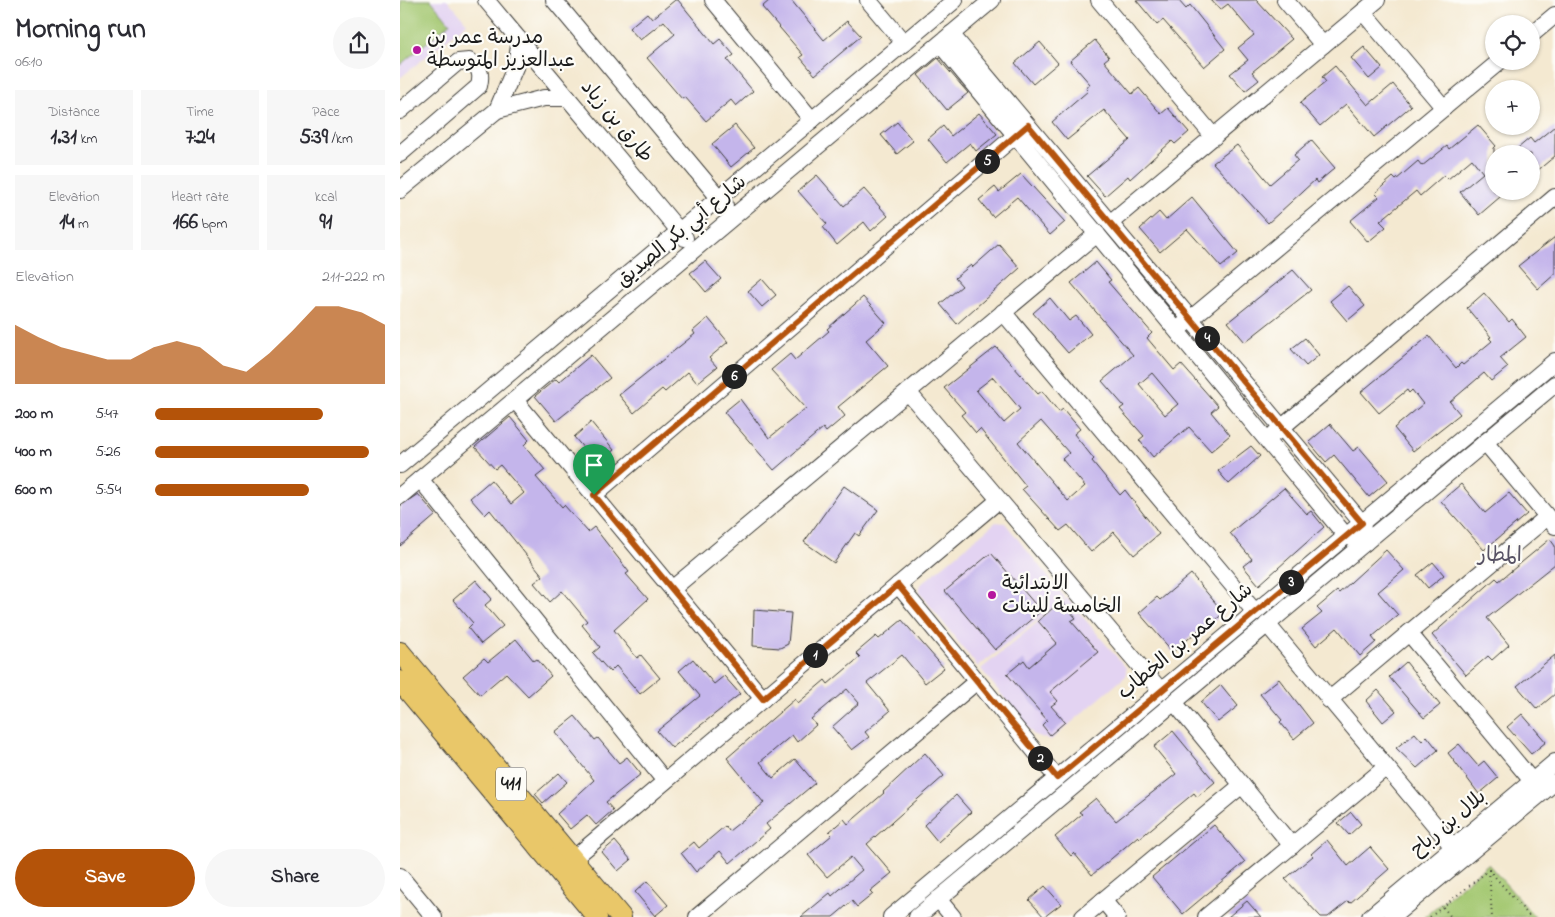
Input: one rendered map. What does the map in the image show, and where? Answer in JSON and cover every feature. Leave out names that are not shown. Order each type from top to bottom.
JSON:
[{"type":"main road","name":"411","points":[[400,652],[621,917]]},
{"type":"main road","name":"411","points":[[400,682],[597,917]]},
{"type":"street","name":"طارق بن زياد","points":[[486,0],[694,249]]},
{"type":"street","name":"طارق بن زياد","points":[[554,0],[734,216]]},
{"type":"street","points":[[713,0],[812,120]]},
{"type":"street","points":[[868,0],[904,43]]},
{"type":"street","name":"شارع أبي بكر الصديق","points":[[400,465],[955,0]]},
{"type":"street","name":"شارع أبي بكر الصديق","points":[[400,496],[992,0]]},
{"type":"street","points":[[1099,0],[1214,137]]},
{"type":"street","points":[[1285,0],[1323,45]]},
{"type":"street","points":[[1110,223],[1377,0]]},
{"type":"street","points":[[1364,12],[1444,108]]},
{"type":"street","points":[[1540,28],[1555,15]]},
{"type":"street","points":[[945,39],[1022,130],[1110,223],[1362,523],[1365,543],[1346,536],[1266,440],[1097,234],[1022,130]]},
{"type":"street","points":[[497,110],[516,65],[520,40]]},
{"type":"street","points":[[400,111],[458,62],[469,62],[475,65],[482,76],[479,86],[400,154]]},
{"type":"street","points":[[1176,330],[1489,70]]},
{"type":"street","points":[[400,190],[497,110],[544,98],[568,98]]},
{"type":"street","points":[[430,128],[449,150]]},
{"type":"street","points":[[594,495],[1022,130]]},
{"type":"street","points":[[1266,440],[1555,197]]},
{"type":"street","points":[[672,589],[1097,234]]},
{"type":"street","points":[[1003,312],[1255,612]]},
{"type":"street","name":"شارع عمر بن الخطاب","points":[[891,917],[1555,361]]},
{"type":"street","name":"شارع عمر بن الخطاب","points":[[917,917],[1555,384]]},
{"type":"street","points":[[908,392],[1161,691]]},
{"type":"street","points":[[515,400],[763,699]]},
{"type":"street","points":[[1330,700],[1410,632],[1551,521],[1485,442]]},
{"type":"street","points":[[420,479],[665,781]]},
{"type":"street","points":[[573,858],[999,500]]},
{"type":"street","points":[[898,585],[1057,778]]},
{"type":"street","points":[[1267,624],[1454,848]]},
{"type":"street","points":[[1410,632],[1532,781]]},
{"type":"street","points":[[697,917],[977,681]]},
{"type":"street","points":[[1174,702],[1292,846]]},
{"type":"street","name":"بلال بن رباح","points":[[1370,917],[1555,762]]},
{"type":"street","points":[[1206,917],[1386,768]]},
{"type":"street","name":"بلال بن رباح","points":[[1392,917],[1555,782]]},
{"type":"street","points":[[1083,917],[1242,785]]},
{"type":"street","points":[[400,876],[434,917]]},
{"type":"street","points":[[938,899],[953,917]]},
{"type":"street","points":[[1103,900],[1117,917]]},
{"type":"path","points":[[1430,917],[1489,870]]},
{"type":"path","points":[[1489,870],[1492,917]]},
{"type":"path","points":[[1489,870],[1530,917]]},
{"type":"path","points":[[1443,907],[1451,917]]},
{"type":"shaded area","name":"مدرسة عمر بن عبدالعزيز المتوسطة","points":[[400,0],[448,0],[467,23],[400,78]]},
{"type":"shaded area","name":"الابتدائية الخامسة للبنات","points":[[996,522],[1005,523],[1065,598],[978,667],[920,593],[920,585]]},
{"type":"shaded area","points":[[1067,598],[1126,668],[1126,676],[1051,740],[1034,735],[981,669]]},
{"type":"green space","name":"مدرسة عمر بن عبدالعزيز المتوسطة","points":[[401,0],[431,0],[450,23],[400,65]]},
{"type":"green space","points":[[1488,864],[1535,917],[1424,917]]},
{"type":"building","points":[[675,0],[678,0],[714,44],[720,39],[734,55],[727,60],[753,91],[736,106],[731,100],[706,121],[685,97],[682,99],[647,58],[675,34],[664,21],[640,40],[629,28],[647,13],[652,19]]},
{"type":"building","points":[[770,0],[791,0],[824,40],[847,21],[861,36],[815,75],[800,57],[803,55],[762,7]]},
{"type":"building","points":[[1136,0],[1178,0],[1186,9],[1190,5],[1225,49],[1204,67],[1163,20],[1157,25]]},
{"type":"building","points":[[1211,0],[1256,0],[1292,39],[1252,72],[1259,80],[1245,91],[1230,74],[1248,60],[1238,48],[1254,35],[1228,4],[1220,10]]},
{"type":"building","points":[[1095,40],[1109,57],[1104,61],[1132,94],[1139,88],[1161,114],[1168,108],[1189,132],[1175,144],[1172,141],[1130,179],[1128,176],[1105,196],[1087,176],[1130,140],[1104,110],[1067,140],[1052,122],[1088,91],[1086,89],[1090,84],[1070,61]]},
{"type":"building","points":[[1040,42],[1058,63],[1033,84],[1015,63]]},
{"type":"building","points":[[1364,47],[1382,68],[1369,79],[1351,58]]},
{"type":"building","points":[[938,58],[968,93],[947,110],[918,75]]},
{"type":"building","points":[[1335,66],[1368,105],[1393,84],[1411,106],[1374,137],[1346,104],[1320,126],[1300,103],[1326,82],[1322,77]]},
{"type":"building","points":[[979,113],[997,134],[976,151],[970,143],[947,162],[928,139],[943,126],[951,136]]},
{"type":"building","points":[[897,122],[913,141],[897,154],[881,135]]},
{"type":"building","points":[[735,125],[754,148],[731,167],[712,144]]},
{"type":"building","points":[[1478,125],[1495,145],[1485,145],[1485,200],[1496,200],[1479,215],[1460,192],[1483,173],[1472,159],[1448,179],[1444,175],[1420,196],[1416,191],[1380,221],[1386,227],[1368,242],[1350,221],[1379,197],[1375,193],[1393,177],[1396,180],[1418,161],[1422,166],[1447,146],[1449,149]]},
{"type":"building","points":[[1555,126],[1555,156],[1540,168],[1540,145],[1522,145],[1530,138],[1534,143]]},
{"type":"building","points":[[1311,140],[1335,168],[1317,183],[1315,180],[1268,223],[1213,163],[1237,145],[1270,184],[1298,160],[1294,155]]},
{"type":"building","points":[[1021,174],[1065,222],[1050,235],[1017,197],[993,217],[979,200],[995,187],[999,192]]},
{"type":"building","points":[[817,175],[844,206],[864,189],[888,216],[871,231],[864,222],[837,245],[823,227],[827,224],[798,191]]},
{"type":"building","points":[[1192,197],[1238,253],[1221,267],[1187,229],[1160,252],[1140,229],[1159,212],[1166,220]]},
{"type":"building","points":[[1555,237],[1555,274],[1538,289],[1518,266]]},
{"type":"building","points":[[999,244],[1020,268],[957,324],[940,304],[962,286],[955,278],[971,265],[973,267]]},
{"type":"building","points":[[705,261],[721,279],[706,292],[690,273]]},
{"type":"building","points":[[1096,262],[1111,280],[1108,282],[1152,333],[1147,338],[1174,370],[1181,364],[1218,406],[1211,412],[1230,435],[1211,451],[1189,427],[1153,457],[1139,440],[1144,436],[1120,409],[1124,406],[1102,381],[1133,355],[1071,283]],"holes":[[[1152,373],[1178,404],[1165,415],[1139,384]]]},
{"type":"building","points":[[1293,270],[1311,290],[1245,342],[1228,322]]},
{"type":"building","points":[[762,279],[776,295],[762,307],[748,291]]},
{"type":"building","points":[[1348,286],[1365,306],[1347,321],[1330,301]]},
{"type":"building","points":[[1484,293],[1509,322],[1512,319],[1526,337],[1500,358],[1508,367],[1491,381],[1484,373],[1450,402],[1460,414],[1413,451],[1394,428],[1423,404],[1412,390],[1409,393],[1407,390],[1379,413],[1361,392],[1429,336],[1456,368],[1461,363],[1463,365],[1492,341],[1489,338],[1491,337],[1467,308]]},
{"type":"building","points":[[863,297],[886,323],[866,340],[888,366],[838,407],[845,416],[826,432],[823,428],[774,470],[724,412],[740,399],[769,438],[806,408],[771,370],[790,354],[795,360],[829,331],[827,329]]},
{"type":"building","points":[[1050,298],[1069,321],[1076,316],[1091,334],[1068,353],[1033,313]]},
{"type":"building","points":[[708,318],[728,342],[709,358],[717,367],[697,383],[688,372],[665,392],[662,389],[634,413],[619,395],[695,334],[693,331]]},
{"type":"building","points":[[1305,338],[1319,355],[1306,366],[1291,349]]},
{"type":"building","points":[[996,347],[1038,394],[1042,391],[1059,412],[1063,409],[1080,429],[1074,434],[1094,459],[1092,461],[1120,495],[1125,490],[1159,534],[1134,555],[1114,532],[1091,552],[1068,525],[1060,531],[1022,489],[1026,486],[980,429],[976,433],[961,415],[965,412],[944,388]],"holes":[[[993,377],[1020,409],[1004,423],[976,390]],[[1041,421],[1069,453],[1062,459],[1085,486],[1068,501],[1018,442]]]},
{"type":"building","points":[[591,355],[610,378],[556,421],[535,396],[556,379],[559,382]]},
{"type":"building","points":[[510,417],[529,440],[524,445],[545,470],[536,477],[562,507],[564,505],[588,532],[594,527],[629,572],[626,574],[648,599],[614,630],[637,658],[641,655],[660,678],[640,694],[616,666],[610,672],[593,653],[600,647],[582,625],[587,621],[562,591],[550,602],[534,583],[543,576],[490,510],[485,515],[470,498],[491,480],[511,504],[524,493],[500,465],[495,469],[475,447]]},
{"type":"building","points":[[591,422],[614,450],[597,464],[574,437]]},
{"type":"building","points":[[1330,424],[1353,451],[1359,447],[1388,481],[1369,497],[1334,455],[1326,462],[1309,442]]},
{"type":"building","points":[[1251,446],[1260,456],[1229,484],[1218,471]]},
{"type":"building","points":[[1461,484],[1485,513],[1509,493],[1527,514],[1484,550],[1441,501]]},
{"type":"building","points":[[844,486],[878,510],[859,536],[855,533],[834,563],[804,542]]},
{"type":"building","points":[[1284,488],[1307,514],[1311,511],[1324,527],[1259,585],[1243,566],[1252,559],[1230,533]]},
{"type":"building","points":[[418,494],[436,515],[400,546],[400,506]]},
{"type":"building","points":[[1550,539],[1555,546],[1555,564],[1487,618],[1509,645],[1492,660],[1488,656],[1466,675],[1432,635],[1496,578],[1499,581]]},
{"type":"building","points":[[1386,550],[1404,570],[1378,592],[1398,615],[1372,637],[1376,642],[1360,656],[1337,628],[1316,646],[1302,629],[1322,613],[1317,608],[1337,591],[1339,593]]},
{"type":"building","points":[[991,553],[1041,611],[995,650],[945,591]]},
{"type":"building","points":[[1433,562],[1444,575],[1428,588],[1417,575]]},
{"type":"building","points":[[1191,574],[1224,613],[1203,630],[1201,628],[1173,652],[1139,613],[1157,597],[1160,600]]},
{"type":"building","points":[[476,580],[492,599],[485,605],[503,626],[481,644],[468,628],[473,623],[453,600]]},
{"type":"building","points":[[1061,601],[1076,618],[1071,621],[1098,652],[1050,692],[1058,701],[1051,706],[1065,722],[1050,735],[1042,725],[1047,720],[1007,674],[1024,660],[1029,667],[1057,643],[1038,621]]},
{"type":"building","points":[[754,610],[791,613],[788,644],[780,648],[753,646]]},
{"type":"building","points":[[902,620],[944,668],[925,683],[902,655],[867,683],[890,711],[865,732],[869,737],[852,750],[832,727],[859,703],[847,689],[811,719],[816,725],[797,742],[792,735],[760,762],[773,778],[795,759],[815,783],[766,824],[770,829],[730,863],[720,851],[696,872],[681,853],[694,842],[699,848],[725,826],[729,831],[764,803],[727,758],[795,699],[798,703],[825,680],[828,684],[860,657],[856,653],[876,636],[879,639]]},
{"type":"building","points":[[516,639],[534,661],[537,659],[551,676],[528,696],[506,673],[480,695],[463,676],[484,658],[488,662]]},
{"type":"building","points":[[1555,655],[1555,694],[1537,709],[1517,686]]},
{"type":"building","points":[[693,659],[714,684],[724,676],[740,694],[672,748],[657,731],[700,696],[679,671]]},
{"type":"building","points":[[1406,662],[1440,705],[1424,718],[1389,677]]},
{"type":"building","points":[[1279,679],[1313,723],[1294,739],[1280,722],[1282,720],[1260,694]]},
{"type":"building","points":[[1221,685],[1238,706],[1218,722],[1201,702]]},
{"type":"building","points":[[1378,690],[1396,711],[1383,722],[1366,701]]},
{"type":"building","points":[[1522,714],[1546,742],[1531,754],[1507,727]]},
{"type":"building","points":[[575,716],[595,740],[598,738],[619,763],[627,757],[641,774],[606,802],[613,810],[596,825],[587,815],[570,829],[557,814],[594,780],[555,732]]},
{"type":"building","points":[[1173,731],[1215,782],[1197,797],[1194,793],[1140,838],[1138,836],[1092,875],[1074,853],[1071,856],[1055,837],[1082,814],[1079,812],[1096,798],[1116,821],[1176,774],[1154,747]]},
{"type":"building","points":[[1415,733],[1422,741],[1427,736],[1438,750],[1417,768],[1396,748]]},
{"type":"building","points":[[1459,744],[1478,766],[1484,761],[1498,778],[1479,794],[1448,753]]},
{"type":"building","points":[[925,753],[944,776],[867,844],[892,873],[870,891],[873,894],[857,907],[852,901],[833,917],[801,917],[830,893],[832,896],[862,870],[851,857],[827,877],[808,855],[832,835],[829,832],[844,819],[848,824],[884,793]]},
{"type":"building","points":[[559,773],[567,782],[543,803],[535,794]]},
{"type":"building","points":[[956,795],[971,812],[938,842],[924,825]]},
{"type":"building","points":[[1351,812],[1361,824],[1349,835],[1338,823]]},
{"type":"building","points":[[1214,825],[1245,862],[1183,914],[1152,877]]},
{"type":"building","points":[[1327,840],[1348,866],[1370,847],[1389,869],[1350,903],[1348,901],[1328,917],[1321,917],[1285,879],[1313,856],[1311,854]]},
{"type":"building","points":[[615,841],[631,860],[618,871],[602,852]]},
{"type":"building","points":[[647,881],[668,905],[655,916],[635,892]]},
{"type":"building","points":[[1045,886],[1061,904],[1044,917],[1029,900]]},
{"type":"building","points":[[1247,901],[1261,917],[1228,917]]},
{"type":"place","name":"مدرسة عمر بن عبدالعزيز المتوسطة","points":[[417,50]]},
{"type":"place","name":"الابتدائية الخامسة للبنات","points":[[992,595]]},
{"type":"district","name":"المطار","points":[[1500,556]]},
{"type":"route","points":[[1028,125],[1362,523],[1057,778],[898,585],[763,699],[594,495],[1028,125]]}]
